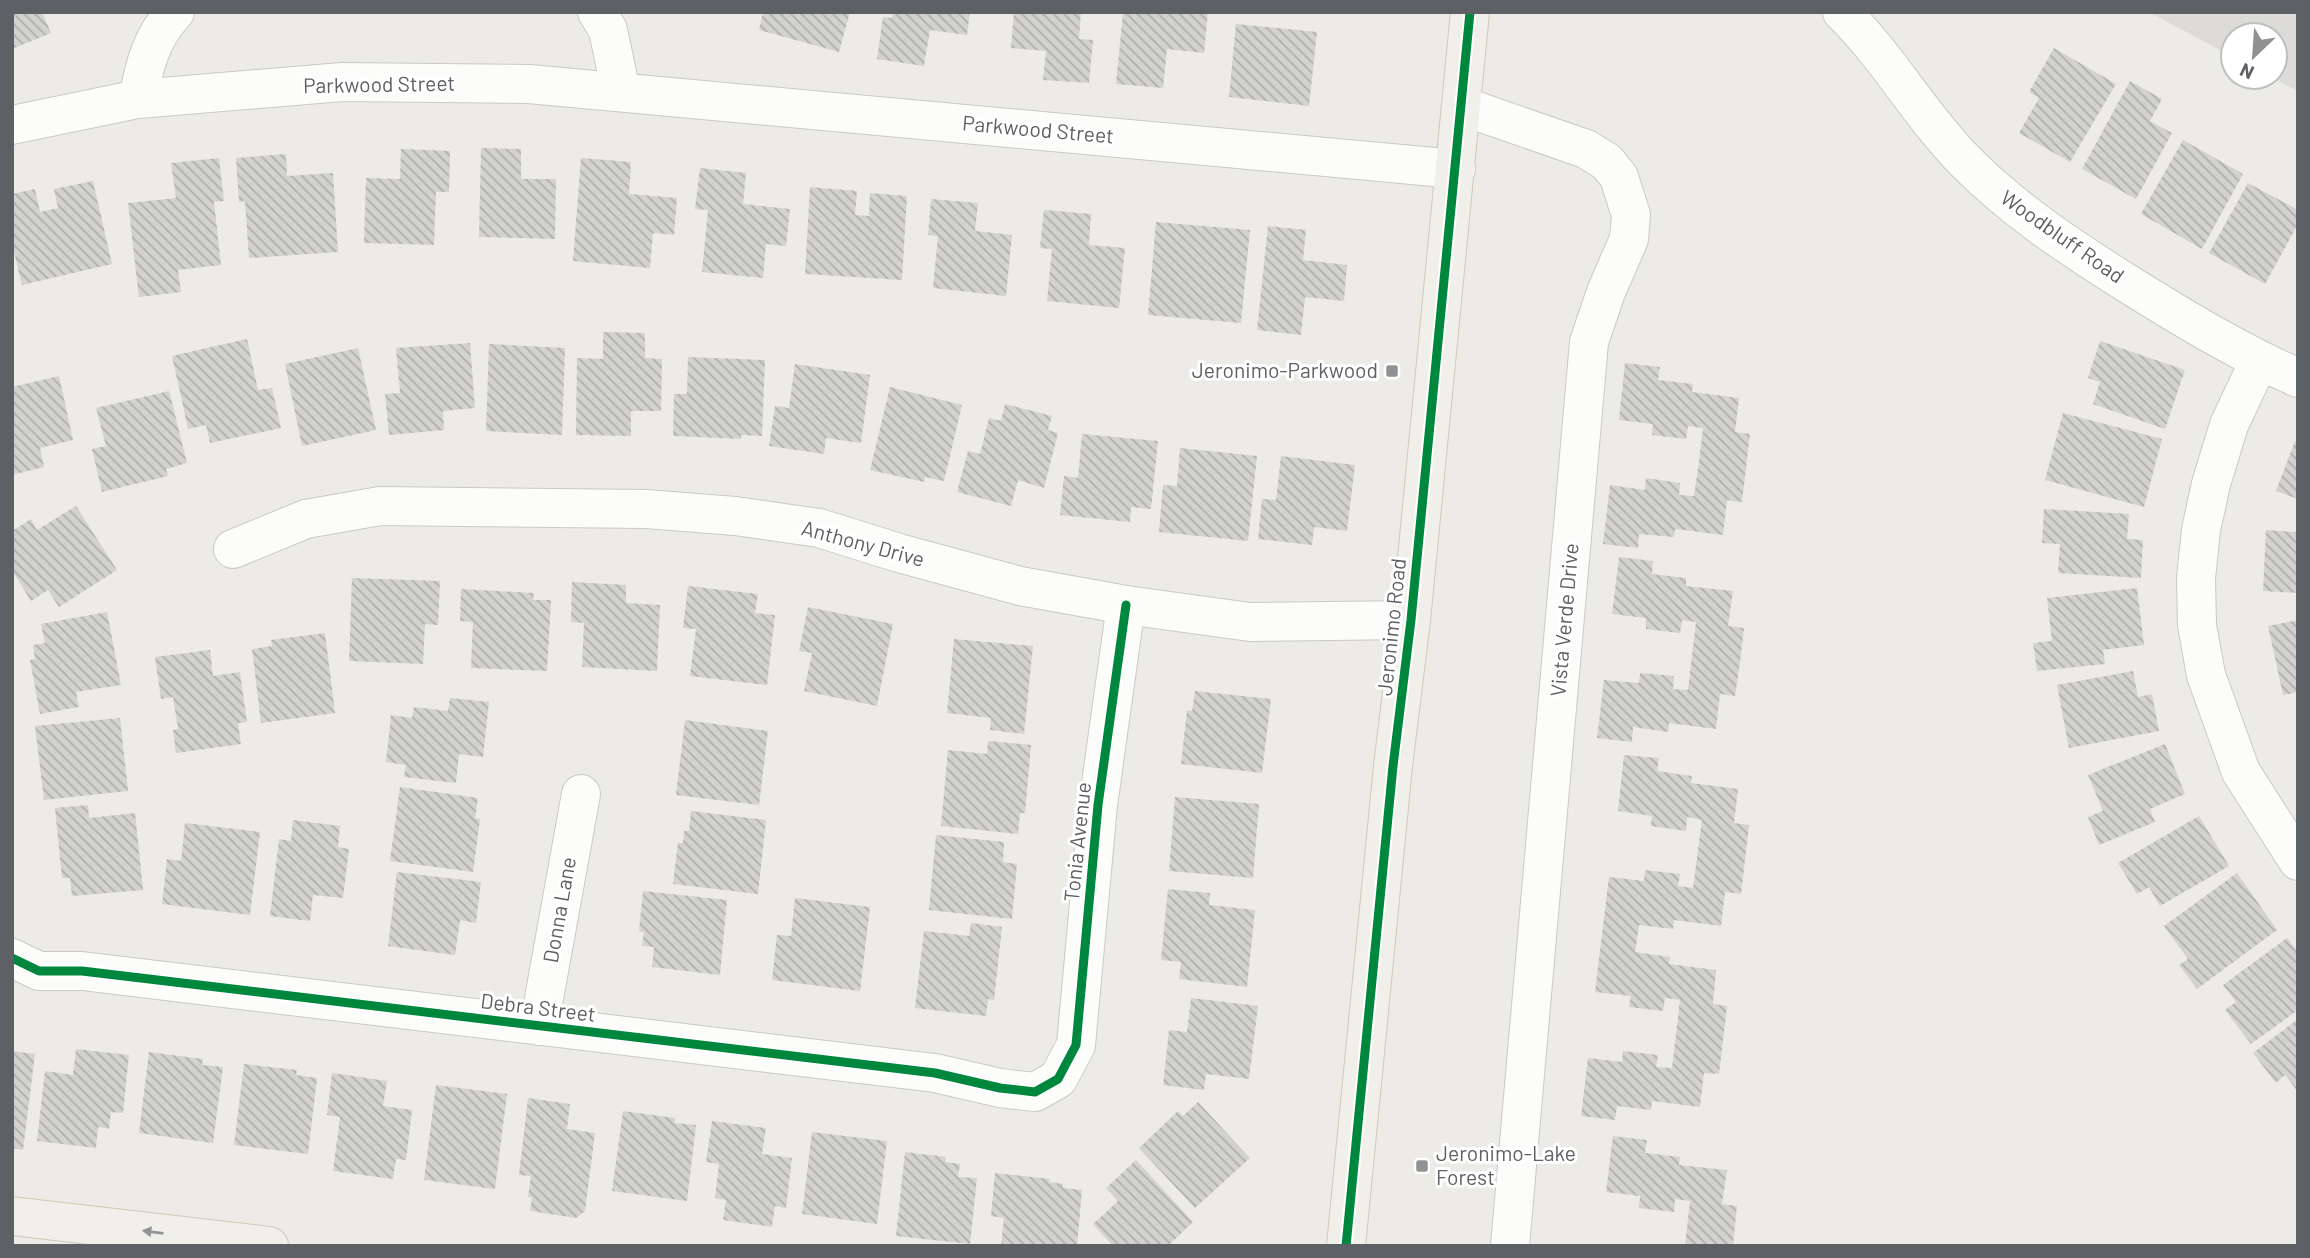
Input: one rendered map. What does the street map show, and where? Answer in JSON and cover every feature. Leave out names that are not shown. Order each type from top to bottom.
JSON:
[{"type":"main road","name":"Jeronimo Road","points":[[1346,1246],[1470,12]]},
{"type":"main road","points":[[12,1216],[270,1246]]},
{"type":"street","points":[[138,99],[146,59],[167,20],[175,12]]},
{"type":"street","points":[[597,12],[608,30],[621,92]]},
{"type":"street","name":"Woodbluff Road","points":[[1842,12],[1866,36],[1921,110],[1963,159],[2010,203],[2084,256],[2166,308],[2259,361],[2298,378]]},
{"type":"street","name":"Parkwood Street","points":[[12,125],[138,99],[342,82],[529,84],[1456,169]]},
{"type":"street","name":"Vista Verde Drive","points":[[1462,106],[1572,143],[1607,162],[1619,177],[1631,215],[1629,239],[1606,292],[1589,342],[1510,1246]]},
{"type":"street","points":[[2259,361],[2229,425],[2211,484],[2201,530],[2196,578],[2197,625],[2206,675],[2241,772],[2298,861]]},
{"type":"street","name":"Anthony Drive","points":[[233,548],[306,519],[380,506],[646,509],[736,516],[819,528],[1020,586],[1126,605],[1250,622],[1411,620]]},
{"type":"street","name":"Tonia Avenue","points":[[1058,1079],[1076,1045],[1098,805],[1126,605]]},
{"type":"street","name":"Donna Lane","points":[[539,1026],[581,794]]},
{"type":"street","name":"Debra Street","points":[[12,958],[39,971],[82,971],[935,1073],[1011,1089],[1035,1091],[1058,1079]]},
{"type":"shaded area","points":[[2149,12],[2298,12],[2298,91],[2289,86],[2289,21],[2219,21],[2219,50]]},
{"type":"building","points":[[12,12],[42,12],[51,33],[12,49]]},
{"type":"building","points":[[763,12],[850,12],[839,52],[759,30]]},
{"type":"building","points":[[893,12],[970,12],[967,35],[930,30],[924,66],[877,59],[883,17],[892,18]]},
{"type":"building","points":[[1014,12],[1081,12],[1079,39],[1093,40],[1089,83],[1043,80],[1046,51],[1011,48]]},
{"type":"building","points":[[1123,12],[1208,12],[1204,53],[1167,49],[1163,88],[1116,84]]},
{"type":"building","points":[[1236,24],[1317,32],[1309,106],[1229,97]]},
{"type":"building","points":[[2054,48],[2116,84],[2070,162],[2019,133],[2039,98],[2029,92]]},
{"type":"building","points":[[2130,81],[2162,99],[2150,121],[2172,133],[2136,199],[2082,169]]},
{"type":"building","points":[[2183,140],[2243,174],[2202,249],[2141,214]]},
{"type":"building","points":[[481,148],[521,149],[521,179],[556,179],[555,239],[479,237]]},
{"type":"building","points":[[401,149],[450,151],[449,192],[436,192],[434,245],[364,243],[366,178],[400,179]]},
{"type":"building","points":[[286,154],[287,176],[333,173],[338,252],[249,258],[245,201],[239,202],[236,158]]},
{"type":"building","points":[[219,158],[224,201],[214,202],[221,265],[178,270],[181,292],[139,297],[128,203],[176,198],[171,163]]},
{"type":"building","points":[[581,158],[631,162],[629,194],[677,198],[674,235],[653,233],[650,268],[573,261]]},
{"type":"building","points":[[700,168],[746,173],[743,204],[790,209],[786,246],[766,244],[763,278],[702,272],[708,210],[695,209]]},
{"type":"building","points":[[93,181],[112,264],[22,285],[12,243],[12,194],[35,189],[40,212],[58,208],[54,189]]},
{"type":"building","points":[[2248,183],[2298,210],[2298,224],[2265,284],[2209,253]]},
{"type":"building","points":[[810,187],[857,191],[855,215],[869,216],[870,193],[907,196],[902,280],[805,274]]},
{"type":"building","points":[[931,199],[978,203],[975,231],[1012,235],[1006,296],[933,288],[938,236],[928,235]]},
{"type":"building","points":[[1044,210],[1091,214],[1089,245],[1125,248],[1119,308],[1047,301],[1052,249],[1040,248]]},
{"type":"building","points":[[1156,222],[1250,230],[1241,323],[1148,315]]},
{"type":"building","points":[[1268,226],[1306,230],[1303,260],[1347,265],[1344,301],[1305,297],[1301,335],[1257,330]]},
{"type":"building","points":[[603,332],[645,333],[645,358],[662,359],[661,411],[631,411],[631,436],[576,435],[577,358],[603,359]]},
{"type":"building","points":[[247,339],[258,390],[272,388],[281,428],[210,443],[206,425],[188,429],[172,356]]},
{"type":"building","points":[[2100,341],[2185,370],[2165,429],[2093,404],[2100,382],[2088,378]]},
{"type":"building","points":[[470,343],[475,408],[443,411],[444,430],[389,435],[385,394],[400,393],[396,348]]},
{"type":"building","points":[[489,344],[565,348],[562,435],[486,431]]},
{"type":"building","points":[[358,348],[376,430],[302,446],[285,364]]},
{"type":"building","points":[[688,357],[765,360],[762,436],[741,435],[741,439],[673,436],[674,394],[687,394]]},
{"type":"building","points":[[1625,363],[1660,367],[1658,380],[1693,384],[1692,392],[1739,398],[1735,432],[1750,434],[1742,502],[1727,500],[1723,535],[1675,529],[1674,537],[1639,534],[1638,548],[1603,544],[1610,485],[1645,490],[1646,478],[1680,483],[1679,495],[1694,496],[1699,462],[1703,428],[1688,426],[1686,439],[1652,435],[1653,424],[1619,420]]},
{"type":"building","points":[[795,364],[870,375],[861,443],[826,438],[824,454],[769,446],[775,406],[789,408]]},
{"type":"building","points":[[59,376],[73,440],[40,448],[44,467],[12,475],[12,387]]},
{"type":"building","points":[[890,387],[962,405],[944,481],[925,477],[924,482],[870,470]]},
{"type":"building","points":[[169,391],[187,463],[166,469],[168,476],[102,492],[92,449],[106,446],[96,408]]},
{"type":"building","points":[[1005,404],[1052,416],[1048,430],[1058,433],[1044,488],[1018,480],[1011,506],[957,492],[968,451],[980,454],[989,418],[1001,421]]},
{"type":"building","points":[[2063,413],[2162,439],[2144,507],[2045,480]]},
{"type":"building","points":[[1082,434],[1158,441],[1151,509],[1131,507],[1130,522],[1060,515],[1064,476],[1078,478]]},
{"type":"building","points":[[2295,441],[2298,442],[2298,499],[2276,491]]},
{"type":"building","points":[[1180,448],[1257,456],[1248,541],[1159,532],[1163,485],[1177,486]]},
{"type":"building","points":[[1281,456],[1355,465],[1347,531],[1314,527],[1312,545],[1258,539],[1262,499],[1276,500]]},
{"type":"building","points":[[76,506],[117,570],[59,607],[48,590],[31,601],[12,570],[12,531],[31,519],[37,530]]},
{"type":"building","points":[[2044,509],[2129,514],[2127,539],[2143,540],[2141,578],[2058,573],[2060,544],[2042,543]]},
{"type":"building","points":[[2266,530],[2298,532],[2298,593],[2263,591]]},
{"type":"building","points":[[1619,557],[1653,561],[1652,574],[1686,578],[1686,586],[1733,591],[1728,626],[1744,628],[1740,662],[1735,696],[1720,694],[1716,729],[1669,723],[1668,732],[1633,727],[1632,742],[1597,738],[1604,680],[1639,683],[1640,673],[1674,676],[1673,689],[1688,690],[1696,622],[1682,620],[1680,633],[1646,629],[1646,618],[1612,614]]},
{"type":"building","points":[[352,578],[440,581],[438,625],[425,624],[423,664],[349,661]]},
{"type":"building","points":[[572,582],[626,585],[626,603],[660,605],[657,671],[582,667],[584,623],[571,622]]},
{"type":"building","points":[[688,586],[758,594],[755,613],[775,615],[767,685],[690,676],[696,629],[683,628]]},
{"type":"building","points":[[2137,588],[2144,645],[2103,650],[2105,664],[2037,671],[2033,643],[2052,641],[2047,598]]},
{"type":"building","points":[[461,589],[534,593],[533,600],[551,600],[547,671],[471,668],[473,622],[460,621]]},
{"type":"building","points":[[808,607],[893,624],[877,706],[804,691],[812,653],[799,651]]},
{"type":"building","points":[[107,612],[121,685],[76,692],[79,707],[40,714],[30,660],[35,659],[33,645],[45,643],[41,624]]},
{"type":"building","points":[[2298,620],[2298,692],[2283,695],[2268,626]]},
{"type":"building","points":[[325,633],[335,713],[261,723],[252,649],[272,646],[271,640]]},
{"type":"building","points":[[954,639],[1033,646],[1024,734],[990,730],[991,718],[947,713]]},
{"type":"building","points":[[210,650],[213,676],[240,672],[247,722],[238,723],[241,744],[176,753],[173,730],[178,729],[173,697],[161,699],[155,657]]},
{"type":"building","points":[[2133,671],[2138,697],[2152,694],[2159,731],[2069,748],[2057,685]]},
{"type":"building","points":[[1195,691],[1271,699],[1262,773],[1181,764],[1187,710],[1192,711]]},
{"type":"building","points":[[450,698],[489,702],[483,757],[459,754],[456,783],[404,777],[406,765],[386,762],[391,715],[412,718],[414,707],[448,711]]},
{"type":"building","points":[[120,718],[128,791],[44,800],[35,726]]},
{"type":"building","points":[[685,720],[768,731],[759,805],[676,795]]},
{"type":"building","points":[[988,741],[1031,745],[1025,813],[1020,813],[1018,834],[941,826],[948,750],[987,754]]},
{"type":"building","points":[[2165,744],[2185,794],[2150,809],[2155,822],[2099,845],[2088,817],[2103,811],[2088,775]]},
{"type":"building","points":[[1624,755],[1659,758],[1657,771],[1692,776],[1691,783],[1738,789],[1734,823],[1749,825],[1741,894],[1725,892],[1721,926],[1674,920],[1673,929],[1639,925],[1635,952],[1670,957],[1669,964],[1716,970],[1713,1004],[1727,1006],[1719,1074],[1704,1073],[1700,1107],[1652,1101],[1651,1110],[1617,1106],[1615,1120],[1581,1116],[1588,1058],[1622,1062],[1623,1051],[1658,1055],[1656,1067],[1672,1068],[1680,1000],[1665,998],[1663,1011],[1629,1007],[1631,996],[1595,992],[1609,877],[1644,881],[1645,870],[1680,874],[1678,886],[1693,888],[1702,820],[1687,817],[1686,831],[1651,826],[1652,816],[1618,811]]},
{"type":"building","points":[[400,787],[478,798],[475,818],[480,819],[473,872],[390,861]]},
{"type":"building","points":[[1175,797],[1259,804],[1253,878],[1169,871]]},
{"type":"building","points":[[88,805],[89,818],[135,813],[143,890],[72,896],[70,878],[62,878],[55,808]]},
{"type":"building","points":[[691,811],[766,820],[758,894],[673,884],[678,843],[683,843],[684,831],[689,831]]},
{"type":"building","points":[[2199,816],[2229,866],[2160,906],[2149,887],[2137,894],[2118,863]]},
{"type":"building","points":[[293,820],[340,826],[338,847],[349,849],[343,898],[313,895],[310,921],[270,916],[279,839],[291,841]]},
{"type":"building","points":[[185,823],[260,832],[250,915],[162,904],[167,859],[181,861]]},
{"type":"building","points":[[936,835],[1004,842],[1003,862],[1017,864],[1012,919],[929,910]]},
{"type":"building","points":[[397,872],[481,882],[476,923],[460,920],[455,955],[388,946]]},
{"type":"building","points":[[2237,873],[2277,930],[2197,989],[2179,965],[2188,959],[2164,926]]},
{"type":"building","points":[[1168,889],[1210,893],[1209,905],[1255,910],[1247,987],[1179,979],[1181,962],[1161,960]]},
{"type":"building","points":[[643,891],[727,900],[720,975],[652,967],[654,947],[642,946],[644,932],[639,931]]},
{"type":"building","points":[[795,898],[870,907],[860,991],[772,980],[777,935],[791,936]]},
{"type":"building","points":[[971,923],[1002,927],[994,1000],[988,999],[986,1016],[915,1008],[924,931],[969,936]]},
{"type":"building","points":[[2287,938],[2298,952],[2298,1010],[2251,1044],[2225,1010],[2236,1002],[2223,985]]},
{"type":"building","points":[[1191,998],[1258,1006],[1249,1079],[1206,1074],[1204,1090],[1163,1085],[1169,1030],[1187,1032]]},
{"type":"building","points":[[2298,1019],[2298,1092],[2285,1075],[2276,1083],[2253,1053]]},
{"type":"building","points":[[76,1049],[129,1055],[123,1113],[111,1112],[109,1129],[98,1127],[96,1148],[37,1141],[45,1071],[73,1075]]},
{"type":"building","points":[[12,1051],[35,1054],[23,1150],[12,1148]]},
{"type":"building","points":[[149,1052],[203,1059],[202,1065],[223,1067],[213,1143],[139,1133]]},
{"type":"building","points":[[244,1064],[297,1070],[296,1075],[317,1078],[308,1154],[234,1145]]},
{"type":"building","points":[[332,1073],[387,1081],[383,1106],[412,1110],[406,1160],[396,1159],[393,1179],[333,1171],[340,1117],[327,1115]]},
{"type":"building","points":[[436,1085],[507,1094],[495,1189],[424,1180]]},
{"type":"building","points":[[528,1098],[570,1104],[567,1129],[595,1133],[585,1211],[576,1218],[530,1211],[532,1197],[528,1197],[531,1176],[519,1175]]},
{"type":"building","points":[[1198,1102],[1250,1158],[1195,1208],[1139,1148],[1178,1111],[1183,1116]]},
{"type":"building","points":[[623,1111],[675,1118],[675,1123],[696,1125],[687,1201],[612,1191]]},
{"type":"building","points":[[712,1121],[766,1128],[762,1154],[792,1158],[786,1208],[775,1206],[772,1227],[723,1220],[726,1200],[715,1198],[719,1164],[706,1162]]},
{"type":"building","points":[[812,1132],[887,1141],[877,1224],[802,1214]]},
{"type":"building","points":[[1613,1136],[1647,1140],[1645,1153],[1680,1157],[1679,1165],[1727,1170],[1722,1204],[1737,1206],[1733,1246],[1685,1246],[1690,1201],[1675,1199],[1674,1212],[1639,1208],[1640,1196],[1606,1192]]},
{"type":"building","points":[[905,1152],[946,1157],[945,1162],[960,1164],[958,1177],[977,1178],[970,1244],[896,1236]]},
{"type":"building","points":[[1136,1160],[1193,1222],[1168,1246],[1113,1246],[1093,1224],[1118,1201],[1106,1188]]},
{"type":"building","points":[[995,1173],[1050,1179],[1049,1182],[1063,1184],[1063,1188],[1082,1190],[1077,1246],[1001,1246],[1004,1218],[991,1216]]},
{"type":"cycle path","points":[[1346,1246],[1470,12]]},
{"type":"cycle path","points":[[12,958],[39,971],[82,971],[935,1073],[1000,1088],[1035,1092],[1058,1079],[1076,1045],[1098,805],[1126,605]]},
{"type":"place","name":"Jeronimo-Parkwood","points":[[1392,371]]},
{"type":"place","name":"Jeronimo-Lake Forest","points":[[1422,1166]]}]
